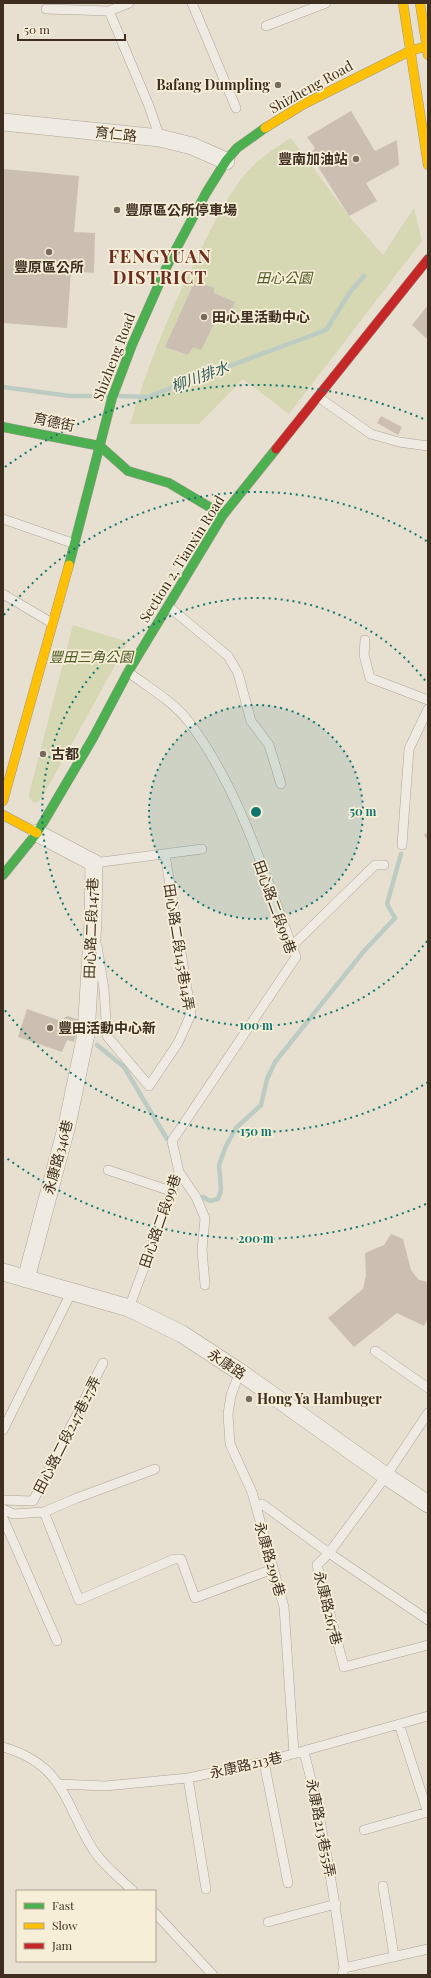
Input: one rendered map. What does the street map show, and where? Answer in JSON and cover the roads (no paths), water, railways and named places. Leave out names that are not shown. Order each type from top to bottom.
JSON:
[{"type":"street","points":[[403,3],[428,165]]},
{"type":"street","points":[[420,3],[427,50]]},
{"type":"street","name":"Shizheng Road","points":[[3,802],[75,544],[112,398],[167,266],[213,181],[226,161],[237,148],[248,139],[304,104],[410,51],[427,50]]},
{"type":"street","name":"育仁路","points":[[3,122],[160,138],[192,146],[226,161]]},
{"type":"street","name":"Section 2, Tianxin Road","points":[[3,875],[37,833],[93,738],[128,672],[223,515],[428,259]]},
{"type":"street","name":"育德街","points":[[3,427],[100,446]]},
{"type":"street","points":[[100,446],[128,471],[169,483],[197,498],[223,515]]},
{"type":"street","points":[[3,815],[37,833]]},
{"type":"street","name":"田心路二段147巷","points":[[37,833],[94,863],[93,921],[86,1034]]},
{"type":"street","name":"永康路346巷","points":[[26,1279],[67,1125],[86,1034]]},
{"type":"street","name":"永康路","points":[[3,1272],[129,1308],[182,1334],[240,1372],[386,1476],[428,1504]]},
{"type":"lane","points":[[46,8],[109,11],[129,3]]},
{"type":"lane","points":[[192,3],[236,108]]},
{"type":"lane","points":[[266,26],[326,3]]},
{"type":"lane","points":[[109,11],[149,106],[160,138]]},
{"type":"lane","points":[[318,397],[371,434],[399,442],[428,446]]},
{"type":"lane","points":[[3,519],[75,544]]},
{"type":"lane","points":[[3,594],[52,623]]},
{"type":"lane","points":[[168,606],[228,656],[238,673],[251,721],[269,745],[281,784]]},
{"type":"lane","points":[[366,640],[364,654],[370,678],[428,700]]},
{"type":"lane","name":"田心路二段99巷","points":[[128,672],[179,711],[189,722],[232,791],[296,957],[172,1141],[179,1172],[129,1308]]},
{"type":"lane","points":[[402,845],[409,749],[428,709]]},
{"type":"lane","points":[[94,863],[202,849]]},
{"type":"lane","name":"田心路二段145巷14弄","points":[[93,921],[104,989],[107,1036],[149,1086],[178,1043],[191,1014],[165,854]]},
{"type":"lane","points":[[292,946],[375,865],[384,865]]},
{"type":"lane","points":[[108,1170],[171,1191]]},
{"type":"lane","points":[[179,1172],[196,1197],[205,1218],[202,1250],[205,1285]]},
{"type":"lane","points":[[3,1430],[72,1291]]},
{"type":"lane","points":[[375,1351],[428,1388]]},
{"type":"lane","name":"田心路二段247巷27弄","points":[[3,1500],[33,1501],[103,1363]]},
{"type":"lane","name":"永康路299巷","points":[[240,1372],[231,1395],[228,1414],[230,1444],[252,1492],[284,1607],[294,1754]]},
{"type":"lane","name":"永康路267巷","points":[[428,1413],[386,1476],[329,1553],[317,1565],[344,1667],[428,1645]]},
{"type":"lane","points":[[3,1509],[13,1514],[44,1512],[155,1469]]},
{"type":"lane","points":[[262,1504],[329,1553],[428,1620]]},
{"type":"lane","points":[[44,1512],[79,1600],[174,1559],[181,1559],[195,1598],[273,1569]]},
{"type":"lane","points":[[3,1518],[57,1641]]},
{"type":"lane","name":"永康路213巷","points":[[59,1784],[105,1786],[188,1778],[304,1752],[428,1716]]},
{"type":"lane","points":[[364,1830],[428,1813],[400,1724]]},
{"type":"lane","points":[[3,1747],[14,1750],[42,1765],[59,1784],[95,1852],[132,1890]]},
{"type":"lane","name":"永康路213巷55弄","points":[[304,1752],[316,1797],[336,1904],[343,1971],[394,1956],[428,1949]]},
{"type":"lane","points":[[264,1762],[288,1884]]},
{"type":"lane","points":[[188,1778],[206,1889]]},
{"type":"lane","points":[[383,1886],[394,1956]]},
{"type":"lane","points":[[268,1922],[336,1904]]},
{"type":"lane","points":[[156,1914],[213,1975]]},
{"type":"waterway","name":"柳川排水","points":[[120,396],[147,397],[326,330],[350,292],[364,276]]},
{"type":"waterway","name":"柳川排水","points":[[3,387],[70,396],[106,396]]},
{"type":"waterway","points":[[203,1197],[210,1201],[218,1199],[221,1190],[219,1165],[226,1146],[236,1128],[261,1105],[267,1079],[275,1062],[364,951],[395,918],[387,904],[401,854]]},
{"type":"waterway","points":[[97,1045],[124,1067],[167,1139]]},
{"type":"place","name":"Bafang Dumpling","points":[[278,85]]},
{"type":"place","name":"豐南加油站","points":[[356,159]]},
{"type":"place","name":"豐原區公所停車場","points":[[117,210]]},
{"type":"place","name":"豐原區公所","points":[[49,252]]},
{"type":"place","name":"田心里活動中心","points":[[204,317]]},
{"type":"place","name":"古都","points":[[43,754]]},
{"type":"place","name":"豐田活動中心新","points":[[50,1028]]},
{"type":"place","name":"Hong Ya Hambuger","points":[[249,1399]]},
{"type":"district","name":"FENGYUAN DISTRICT","points":[[160,267]]},
{"type":"park label","name":"田心公園","points":[[284,278]]},
{"type":"park label","name":"豐田三角公園","points":[[91,657]]}]
